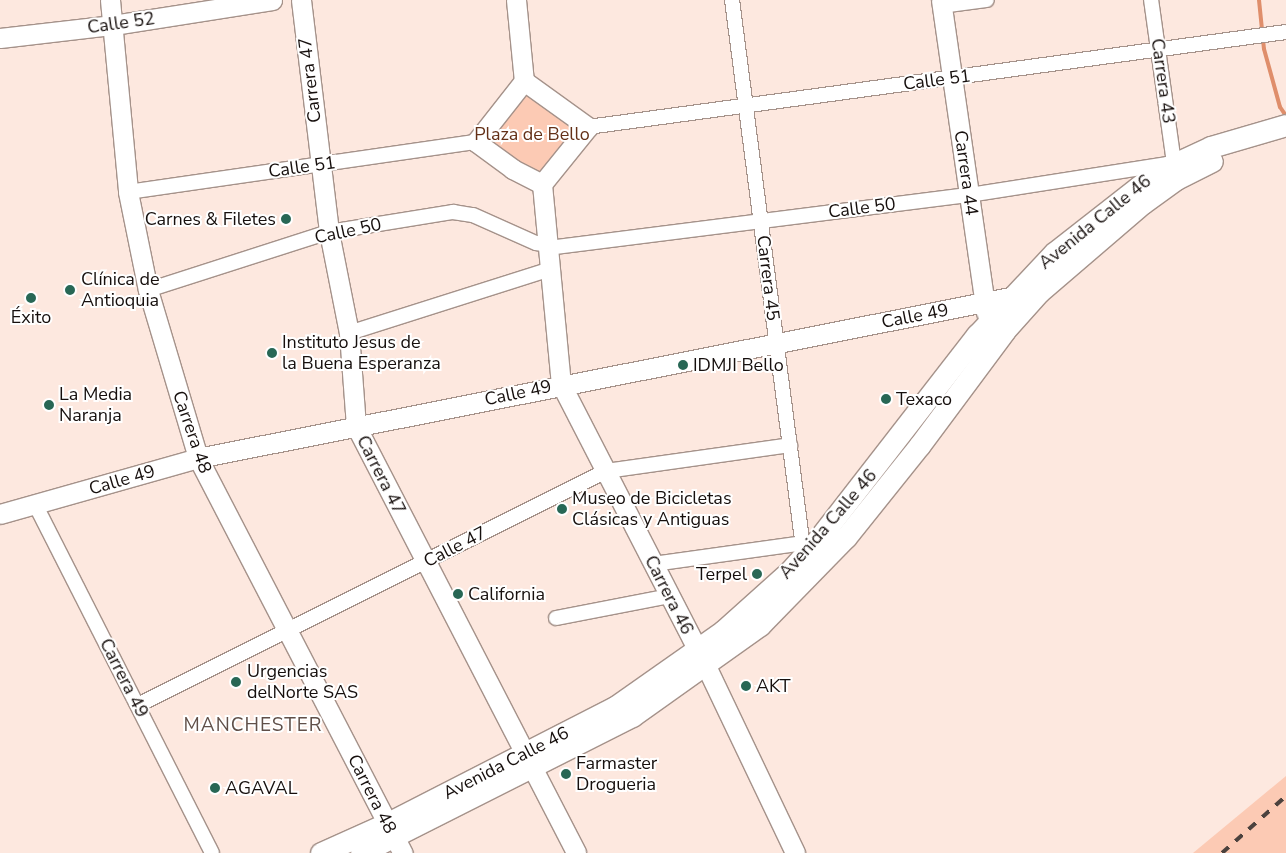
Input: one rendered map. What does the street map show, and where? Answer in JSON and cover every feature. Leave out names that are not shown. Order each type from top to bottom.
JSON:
[{"type":"main road","name":"Avenida Calle 46","points":[[701,658],[723,631],[808,546],[986,312],[1009,298],[1064,244],[1145,180],[1174,163],[1224,142],[1283,133]]},
{"type":"main road","name":"Avenida Calle 46","points":[[361,853],[395,838],[634,696],[760,625],[846,537],[919,446],[992,347],[1040,292],[1102,236],[1176,179],[1208,163],[1283,133]]},
{"type":"main road","name":"Avenida Calle 46","points":[[321,853],[395,838]]},
{"type":"street","name":"Carrera 48","points":[[110,0],[128,192],[148,290],[198,458],[395,838]]},
{"type":"street","name":"Calle 52","points":[[0,38],[113,25],[272,0]]},
{"type":"street","name":"Carrera 47","points":[[301,0],[329,232],[349,333],[356,426],[576,853]]},
{"type":"street","points":[[516,0],[524,81],[476,142],[513,169],[542,184],[588,126],[524,81]]},
{"type":"street","name":"Carrera 45","points":[[732,0],[790,445],[808,546]]},
{"type":"street","points":[[942,3],[987,0]]},
{"type":"street","name":"Carrera 43","points":[[1151,0],[1174,163]]},
{"type":"street","name":"Carrera 44","points":[[942,3],[992,347]]},
{"type":"street","name":"Calle 51","points":[[588,126],[1158,51],[1286,32]]},
{"type":"street","name":"Calle 51","points":[[128,192],[476,142]]},
{"type":"street","name":"Calle 50","points":[[148,290],[329,232],[453,212],[473,215],[548,247],[969,195],[1174,163]]},
{"type":"street","name":"Carrera 46","points":[[542,184],[561,384],[701,658],[795,853]]},
{"type":"street","points":[[349,333],[551,269]]},
{"type":"street","points":[[1009,298],[1040,292]]},
{"type":"street","name":"Calle 49","points":[[0,514],[198,458],[561,384],[776,343],[986,312]]},
{"type":"street","name":"Calle 47","points":[[138,706],[606,471],[790,445]]},
{"type":"street","name":"Carrera 49","points":[[35,504],[212,853]]},
{"type":"street","points":[[654,564],[808,546]]},
{"type":"street","points":[[556,618],[670,596]]},
{"type":"green space","name":"Plaza de Bello","points":[[525,88],[582,127],[541,179],[483,140]]},
{"type":"green space","points":[[1286,776],[1286,853],[1193,853]]},
{"type":"waterway","points":[[1259,0],[1264,49],[1280,107],[1286,116]]},
{"type":"railway","points":[[1222,853],[1286,796]]},
{"type":"place","name":"Carnes & Filetes","points":[[286,219]]},
{"type":"place","name":"Clínica de Antioquia","points":[[70,290]]},
{"type":"place","name":"Éxito","points":[[31,298]]},
{"type":"place","name":"Instituto Jesus de la Buena Esperanza","points":[[272,353]]},
{"type":"place","name":"IDMJI Bello","points":[[683,365]]},
{"type":"place","name":"Texaco","points":[[886,399]]},
{"type":"place","name":"La Media Naranja","points":[[49,405]]},
{"type":"place","name":"Museo de Bicicletas Clásicas y Antiguas","points":[[562,509]]},
{"type":"place","name":"Terpel","points":[[757,574]]},
{"type":"place","name":"California","points":[[458,594]]},
{"type":"place","name":"Urgencias delNorte SAS","points":[[236,682]]},
{"type":"place","name":"AKT","points":[[746,686]]},
{"type":"place","name":"Farmaster Drogueria","points":[[566,774]]},
{"type":"place","name":"AGAVAL","points":[[215,788]]},
{"type":"district","name":"MANCHESTER","points":[[253,726]]}]
